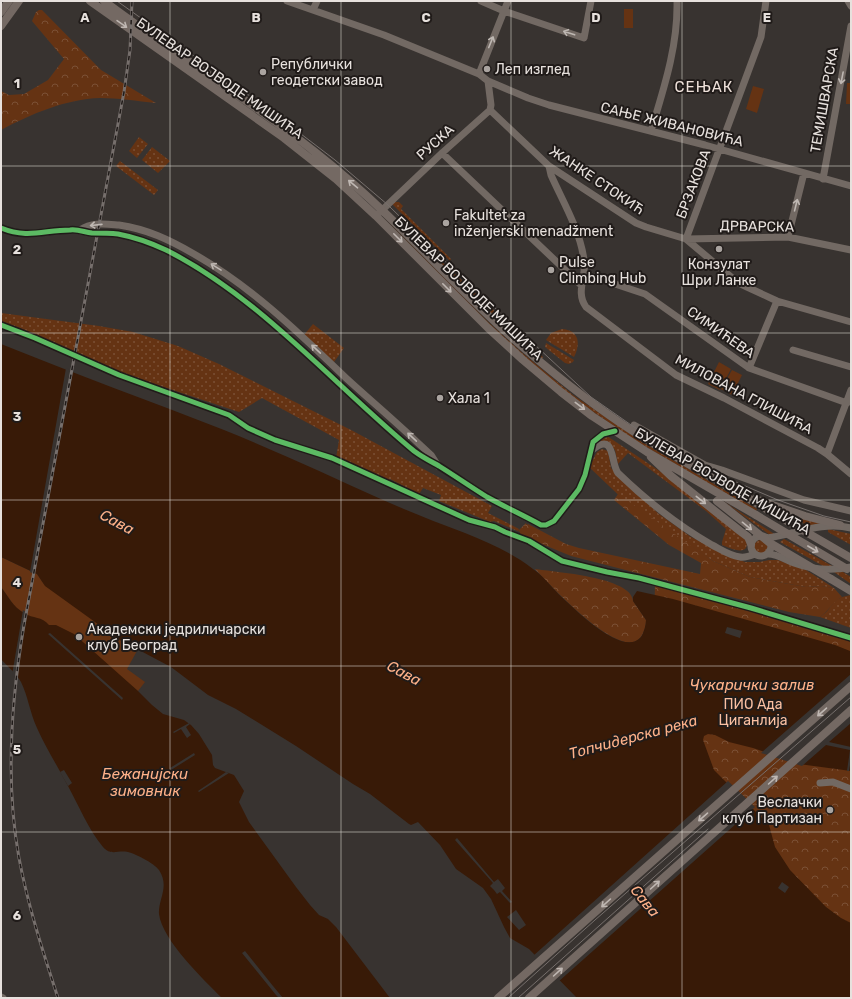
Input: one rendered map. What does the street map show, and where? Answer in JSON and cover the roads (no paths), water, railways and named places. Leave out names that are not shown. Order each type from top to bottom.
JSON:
[{"type":"main road","points":[[1,12],[9,1]]},
{"type":"main road","points":[[1,26],[19,1]]},
{"type":"main road","name":"БУЛЕВАР ВОЈВОДЕ МИШИЋА","points":[[90,1],[284,138],[336,180],[376,216],[470,311],[561,392],[647,452],[850,569]]},
{"type":"main road","name":"БУЛЕВАР ВОЈВОДЕ МИШИЋА","points":[[104,1],[154,38],[292,134],[325,160],[382,210],[467,295],[523,347],[597,406],[632,430],[851,558]]},
{"type":"main road","points":[[647,452],[659,466],[744,534],[750,540],[752,549]]},
{"type":"main road","points":[[701,483],[718,501],[770,543],[851,591]]},
{"type":"main road","points":[[727,486],[774,505],[840,526]]},
{"type":"main road","points":[[498,998],[851,686]]},
{"type":"main road","points":[[529,998],[851,710]]},
{"type":"street","name":"САЊЕ ЖИВАНОВИЋА","points":[[287,1],[384,35],[479,74],[488,81],[528,98],[549,105],[720,149],[851,186]]},
{"type":"street","points":[[312,10],[318,1]]},
{"type":"street","points":[[481,1],[504,11],[584,38],[591,1]]},
{"type":"street","points":[[479,74],[508,1]]},
{"type":"street","points":[[651,131],[672,59],[675,41],[676,1]]},
{"type":"street","name":"БРЗАКОВА","points":[[686,239],[761,37],[766,1]]},
{"type":"street","points":[[848,1],[851,6]]},
{"type":"street","name":"ТЕМИШВАРСКА","points":[[824,179],[851,26]]},
{"type":"street","points":[[488,81],[492,105],[490,110]]},
{"type":"street","name":"РУСКА","points":[[376,216],[442,152],[490,110]]},
{"type":"street","name":"ЖАНКЕ СТОКИЋ","points":[[490,110],[549,166],[638,225],[686,239],[738,282],[777,301],[851,322]]},
{"type":"street","points":[[442,152],[581,285],[585,274],[585,262],[581,244],[549,166]]},
{"type":"street","points":[[788,237],[804,173]]},
{"type":"street","points":[[80,230],[90,225],[101,224],[141,229],[168,239],[220,269],[252,292],[301,335],[418,443],[431,456],[438,466]]},
{"type":"street","points":[[1,228],[12,232],[32,234],[59,230],[80,230],[128,236],[153,245],[195,267],[234,292],[267,319],[415,452],[489,498],[542,524],[548,524],[558,516],[579,489],[585,476],[593,442],[603,434],[615,431]]},
{"type":"street","name":"ДРВАРСКА","points":[[686,239],[788,237],[851,250]]},
{"type":"street","name":"СИМИЋЕВА","points":[[585,274],[645,294],[749,368],[847,403]]},
{"type":"street","name":"МИЛОВАНА ГЛИШИЋА","points":[[581,285],[581,296],[583,302],[590,310],[671,372],[692,384],[724,398],[827,454],[851,474]]},
{"type":"street","points":[[749,368],[777,301]]},
{"type":"street","points":[[793,350],[851,367]]},
{"type":"street","points":[[827,454],[851,390]]},
{"type":"street","name":"БУЛЕВАР ВОЈВОДЕ МИШИЋА","points":[[632,430],[634,425],[705,465],[785,494],[851,512]]},
{"type":"street","points":[[592,450],[600,444],[609,446],[616,470],[662,512],[701,539],[728,553],[740,557],[746,557],[752,549],[754,539],[759,536],[767,538],[782,536],[824,526],[851,528]]},
{"type":"street","points":[[752,549],[760,556],[768,554],[775,541],[782,536]]},
{"type":"street","points":[[767,538],[771,547]]},
{"type":"street","name":"БУЛЕВАР ВОЈВОДЕ МИШИЋА","points":[[768,554],[773,554],[794,563],[816,569],[850,569]]},
{"type":"street","points":[[820,783],[833,782],[851,789]]},
{"type":"water","points":[[1,344],[224,430],[509,553],[538,573],[563,598],[602,632],[624,642],[633,642],[641,637],[645,628],[646,620],[633,601],[633,597],[637,591],[673,599],[835,645],[850,651],[851,771],[799,764],[753,748],[729,742],[715,735],[708,734],[704,736],[703,740],[714,770],[769,825],[775,847],[790,870],[826,907],[851,923],[851,998],[577,998],[529,949],[510,938],[491,899],[483,888],[456,869],[440,845],[418,822],[411,825],[409,824],[370,794],[296,746],[236,709],[208,695],[171,667],[120,640],[45,586],[37,574],[1,557]]},
{"type":"water","name":"Бежанијски зимовник","points":[[1,587],[20,611],[43,620],[49,625],[56,625],[74,634],[163,714],[184,720],[191,725],[199,734],[212,755],[213,765],[215,768],[234,775],[244,791],[239,802],[249,822],[296,887],[319,915],[328,919],[336,927],[390,998],[222,998],[195,970],[168,936],[162,924],[159,908],[164,882],[159,870],[149,862],[131,853],[109,851],[103,847],[88,825],[48,750],[35,722],[21,682],[1,659]]},
{"type":"tram line","points":[[117,1],[271,111],[335,160],[388,205],[451,267],[591,397],[634,427],[724,477],[778,500],[824,516],[851,522]]},
{"type":"tram line","points":[[508,998],[595,920],[851,697]]},
{"type":"tram line","points":[[518,998],[708,829]]},
{"type":"railway","points":[[58,998],[31,911],[19,858],[12,800],[11,741],[13,712],[19,654],[24,625],[124,92],[130,50],[132,1]]},
{"type":"place","name":"Леп изглед","points":[[487,69]]},
{"type":"place","name":"Републички геодетски завод","points":[[263,72]]},
{"type":"place","name":"Fakultet za inženjerski menadžment","points":[[446,223]]},
{"type":"place","name":"Конзулат Шри Ланке","points":[[719,249]]},
{"type":"place","name":"Pulse Climbing Hub","points":[[551,270]]},
{"type":"place","name":"Хала 1","points":[[440,398]]},
{"type":"place","name":"Академски једриличарски клуб Београд","points":[[79,637]]},
{"type":"place","name":"Веслачки клуб Партизан","points":[[830,810]]},
{"type":"district","name":"СЕЊАК","points":[[704,87]]},
{"type":"water label","name":"Сава","points":[[117,522]]},
{"type":"water label","name":"Сава","points":[[404,673]]},
{"type":"water label","name":"Чукарички залив","points":[[752,685]]},
{"type":"water label","name":"Топчидерска река","points":[[633,737]]},
{"type":"water label","name":"Сава","points":[[645,901]]},
{"type":"park label","name":"ПИО Ада Циганлија","points":[[753,712]]}]
